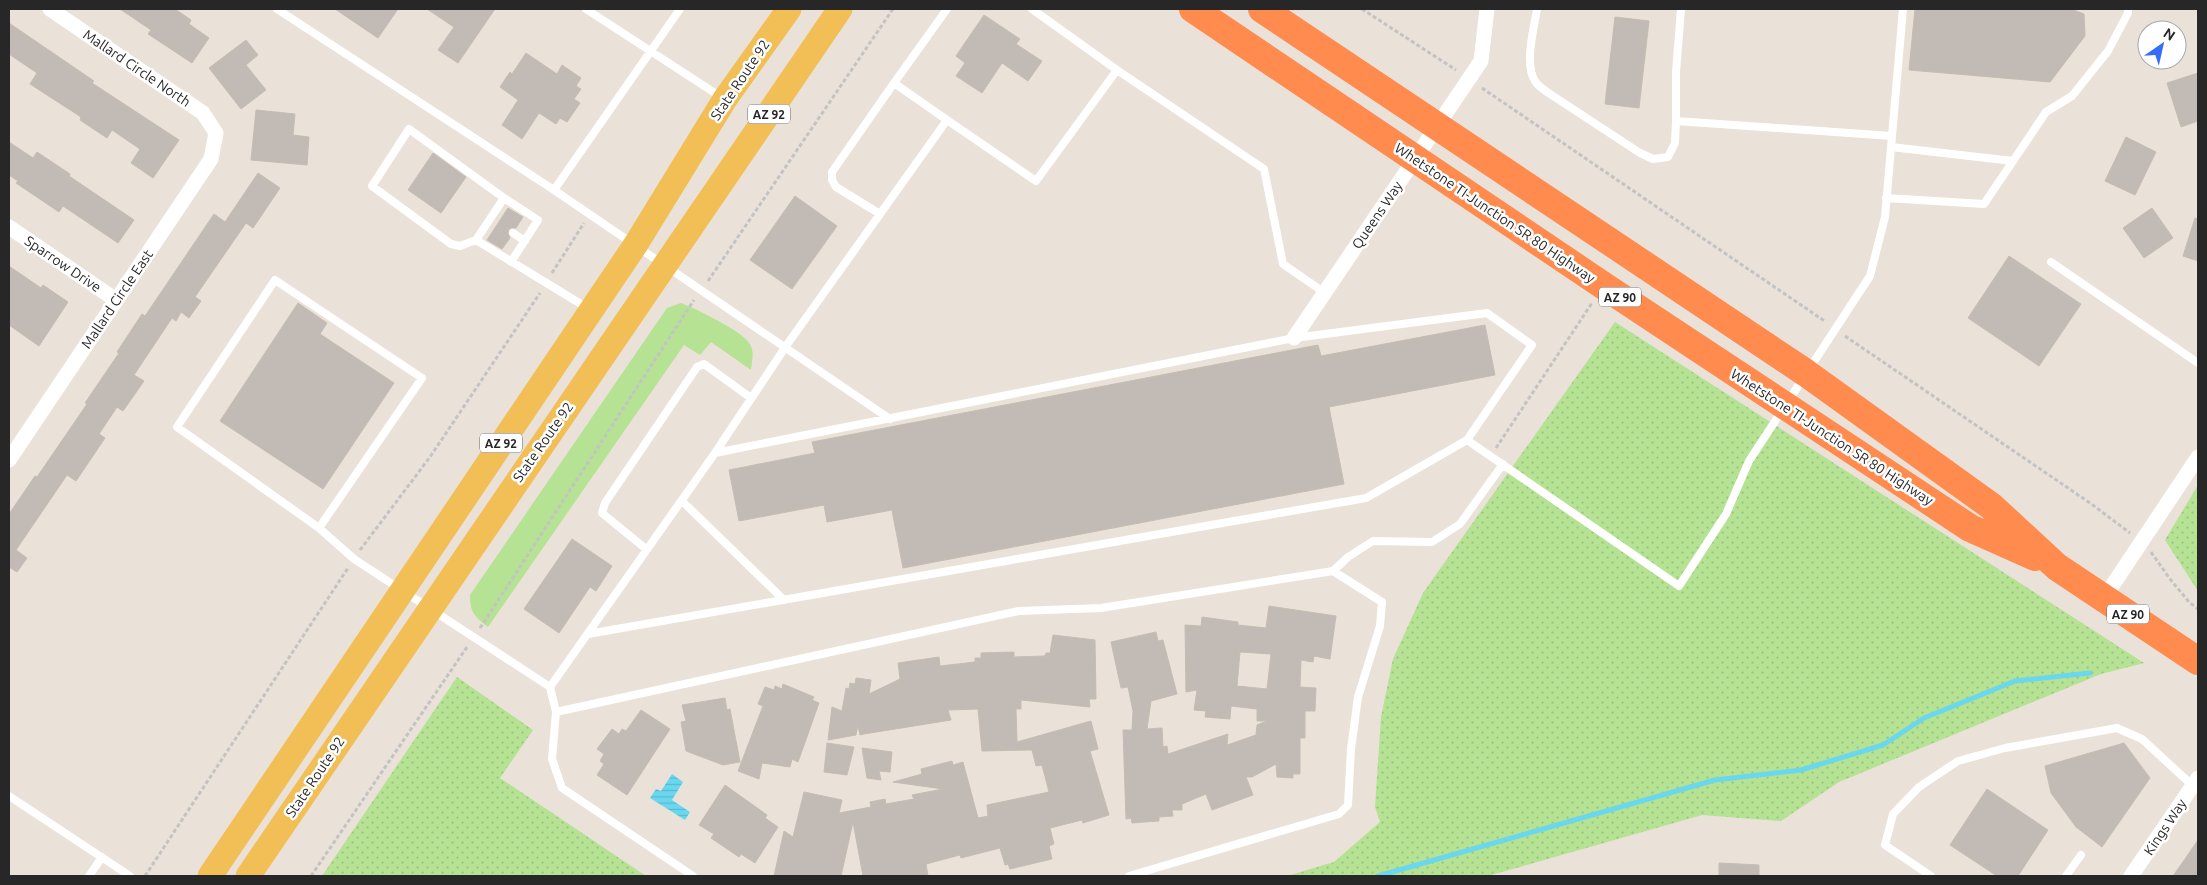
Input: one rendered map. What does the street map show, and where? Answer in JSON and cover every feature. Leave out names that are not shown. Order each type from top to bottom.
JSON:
[{"type":"highway","name":"Whetstone TI-Junction SR 80 Highway","points":[[1193,9],[1604,286],[1970,528],[2057,567],[2198,661]]},
{"type":"highway","name":"Whetstone TI-Junction SR 80 Highway","points":[[1262,9],[1806,373],[1991,506],[2057,567]]},
{"type":"main road","name":"State Route 92","points":[[210,876],[636,244],[725,99],[789,9]]},
{"type":"main road","name":"State Route 92","points":[[248,876],[429,606],[840,9]]},
{"type":"street","name":"Mallard Circle North","points":[[50,9],[203,113],[216,134]]},
{"type":"street","name":"Queens Way","points":[[1294,338],[1481,61],[1487,9]]},
{"type":"street","name":"Mallard Circle East","points":[[9,460],[211,159],[216,134]]},
{"type":"street","name":"Sparrow Drive","points":[[9,228],[116,300]]},
{"type":"street","points":[[2104,598],[2198,457]]},
{"type":"street","name":"Kings Way","points":[[2131,876],[2196,782]]},
{"type":"lane","points":[[277,9],[590,213],[890,419]]},
{"type":"lane","points":[[586,9],[725,99]]},
{"type":"lane","points":[[554,190],[680,9]]},
{"type":"lane","points":[[880,214],[836,187],[832,180],[832,172],[947,9]]},
{"type":"lane","points":[[1032,9],[1117,70],[1264,169],[1283,264],[1325,293]]},
{"type":"lane","points":[[1537,9],[1532,36],[1530,66],[1535,81],[1547,92],[1640,153],[1653,159],[1668,157],[1675,143],[1676,72],[1681,9]]},
{"type":"lane","points":[[1467,440],[1679,586],[1726,514],[1749,461],[1870,276],[1885,217],[1903,9]]},
{"type":"lane","points":[[1886,198],[1984,204],[2046,112],[2072,96],[2108,50],[2128,13],[2128,9]]},
{"type":"lane","points":[[894,83],[1036,181],[1117,70]]},
{"type":"lane","points":[[550,687],[646,549],[682,501],[786,346],[947,120]]},
{"type":"lane","points":[[1676,121],[1892,136]]},
{"type":"lane","points":[[504,198],[476,240],[460,246],[451,244],[372,186],[409,129],[456,161],[504,198],[538,220],[511,262]]},
{"type":"lane","points":[[1891,147],[2013,161]]},
{"type":"lane","points":[[491,218],[498,224]]},
{"type":"lane","points":[[513,233],[525,240]]},
{"type":"lane","points":[[476,240],[591,310]]},
{"type":"lane","points":[[2050,262],[2198,363]]},
{"type":"lane","points":[[319,528],[422,378],[275,280],[177,427],[319,528],[354,559],[429,606],[550,687],[556,712],[552,759],[562,788],[693,876]]},
{"type":"lane","points":[[588,634],[1366,498],[1467,440],[1532,345],[1487,313],[1294,338],[715,453]]},
{"type":"lane","points":[[646,549],[602,513],[605,503],[697,367],[704,364],[751,398]]},
{"type":"lane","points":[[556,712],[1020,611],[1101,608],[1333,571],[1348,557],[1373,541],[1432,542],[1460,524],[1503,464]]},
{"type":"lane","points":[[682,501],[784,600]]},
{"type":"lane","points":[[1129,876],[1339,814],[1348,805],[1351,749],[1358,697],[1380,626],[1382,602],[1333,571]]},
{"type":"lane","points":[[1931,876],[1885,845],[1893,814],[1920,787],[1958,761],[2005,748],[2118,728],[2142,738],[2196,782]]},
{"type":"lane","points":[[9,796],[130,876]]},
{"type":"lane","points":[[2066,876],[2081,855]]},
{"type":"lane","points":[[89,876],[102,857]]},
{"type":"path","points":[[311,876],[474,637],[701,290],[892,9]]},
{"type":"path","points":[[1362,9],[1469,79],[2082,498],[2141,542],[2156,556],[2170,579],[2189,602],[2198,609]]},
{"type":"path","points":[[145,876],[354,559],[430,456],[546,283],[590,213]]},
{"type":"path","points":[[1491,456],[1604,286]]},
{"type":"green space","points":[[681,303],[718,321],[745,338],[752,349],[751,370],[711,342],[700,355],[684,345],[488,627],[474,613],[470,595],[667,308]]},
{"type":"green space","points":[[1615,322],[2144,663],[2101,674],[1839,782],[1781,821],[1702,815],[1488,876],[1287,876],[1334,862],[1380,822],[1375,807],[1381,717],[1393,659],[1423,593]]},
{"type":"green space","points":[[2198,485],[2198,591],[2165,540]]},
{"type":"green space","points":[[457,677],[533,730],[500,778],[646,876],[322,876]]},
{"type":"water","points":[[672,774],[683,782],[672,800],[690,812],[685,820],[650,798],[656,789],[661,791]]},
{"type":"building","points":[[120,9],[175,9],[191,20],[189,24],[209,38],[192,63],[148,34],[151,30]]},
{"type":"building","points":[[335,9],[398,9],[378,38]]},
{"type":"building","points":[[427,9],[495,9],[458,63],[438,50],[454,27]]},
{"type":"building","points":[[1915,9],[2071,9],[2084,14],[2085,36],[2050,82],[1909,70]]},
{"type":"building","points":[[984,15],[1020,39],[1016,44],[1042,61],[1028,81],[1002,63],[982,93],[956,76],[965,63],[956,56]]},
{"type":"building","points":[[1615,17],[1649,21],[1639,108],[1605,104]]},
{"type":"building","points":[[9,23],[94,81],[92,83],[179,140],[153,178],[131,163],[140,149],[112,130],[107,138],[80,120],[81,117],[30,84],[37,73],[9,54]]},
{"type":"building","points":[[246,40],[258,55],[246,65],[266,90],[241,109],[209,68]]},
{"type":"building","points":[[526,53],[557,74],[562,65],[581,78],[576,86],[581,89],[574,99],[580,103],[567,122],[560,118],[556,124],[539,113],[522,139],[502,125],[518,100],[500,87],[510,72],[512,74]]},
{"type":"building","points":[[2198,73],[2198,121],[2181,127],[2167,83]]},
{"type":"building","points":[[256,110],[295,114],[293,135],[309,137],[307,165],[251,160]]},
{"type":"building","points":[[2126,137],[2156,152],[2135,195],[2105,181]]},
{"type":"building","points":[[9,142],[33,158],[37,152],[134,220],[118,243],[63,206],[59,212],[16,183],[18,181],[9,175]]},
{"type":"building","points":[[433,153],[466,177],[441,213],[408,190]]},
{"type":"building","points":[[258,173],[280,188],[253,228],[246,223],[195,297],[201,301],[189,318],[181,312],[176,321],[172,318],[134,375],[144,381],[123,411],[117,407],[99,434],[105,438],[76,481],[67,475],[16,550],[27,558],[17,572],[9,567],[9,514],[87,404],[85,403],[119,353],[117,352],[142,314],[145,316],[214,214],[225,222]]},
{"type":"building","points":[[795,196],[837,226],[792,289],[750,260]]},
{"type":"building","points":[[508,208],[523,217],[516,228],[508,230],[510,238],[502,249],[487,240]]},
{"type":"building","points":[[2152,208],[2173,238],[2144,258],[2123,228]]},
{"type":"building","points":[[2195,218],[2198,219],[2198,261],[2183,256]]},
{"type":"building","points":[[2009,256],[2081,304],[2039,366],[1968,318]]},
{"type":"building","points":[[9,266],[41,288],[43,285],[68,302],[39,346],[9,325]]},
{"type":"building","points":[[298,303],[327,323],[320,334],[394,383],[323,489],[220,421]]},
{"type":"building","points":[[1485,325],[1495,375],[1329,407],[1344,484],[903,568],[892,510],[827,522],[824,505],[739,521],[729,470],[815,453],[812,442],[1318,345],[1321,356]]},
{"type":"building","points":[[572,539],[612,566],[596,591],[590,587],[559,633],[524,609]]},
{"type":"building","points":[[1269,606],[1336,616],[1330,659],[1314,656],[1313,662],[1301,660],[1300,687],[1316,688],[1315,711],[1305,711],[1305,738],[1300,738],[1300,774],[1293,774],[1293,778],[1277,777],[1276,764],[1252,777],[1246,777],[1253,795],[1212,810],[1206,794],[1182,804],[1182,810],[1172,810],[1173,816],[1159,817],[1159,821],[1132,823],[1131,818],[1126,819],[1123,730],[1132,730],[1133,711],[1128,687],[1121,688],[1111,642],[1156,632],[1158,641],[1163,640],[1177,694],[1151,701],[1147,729],[1162,728],[1163,747],[1167,746],[1168,754],[1228,734],[1227,745],[1256,735],[1257,725],[1267,721],[1257,721],[1257,709],[1231,706],[1230,719],[1205,717],[1206,711],[1194,710],[1197,690],[1186,692],[1185,625],[1201,626],[1202,617],[1238,622],[1238,625],[1266,628]],"holes":[[[1240,652],[1271,654],[1267,689],[1237,686]]]},
{"type":"building","points":[[1053,635],[1095,640],[1096,699],[1089,699],[1090,707],[1021,700],[1021,709],[1016,709],[1017,742],[1091,721],[1098,749],[1090,751],[1109,815],[1083,823],[1082,820],[1050,828],[1054,844],[1049,846],[1052,859],[1010,869],[1008,864],[1005,865],[1000,848],[961,858],[960,855],[926,864],[928,876],[863,876],[853,822],[841,876],[774,876],[784,831],[793,837],[804,792],[842,800],[839,813],[871,807],[870,802],[885,799],[886,804],[914,799],[912,795],[943,789],[893,782],[922,774],[921,769],[952,761],[953,765],[963,762],[978,818],[988,816],[987,805],[1049,792],[1042,765],[1036,766],[1032,750],[982,751],[978,709],[948,710],[951,720],[860,735],[858,725],[856,735],[828,740],[832,707],[842,711],[846,688],[849,689],[850,683],[855,684],[856,678],[871,680],[869,694],[900,679],[898,663],[939,657],[940,666],[975,662],[975,658],[981,658],[981,653],[1014,652],[1014,657],[1045,656],[1046,653],[1050,653]]},
{"type":"building","points":[[783,684],[814,697],[812,700],[819,703],[798,762],[792,759],[790,767],[762,763],[759,779],[738,771],[763,706],[758,704],[765,687],[774,690],[775,686],[782,689]]},
{"type":"building","points":[[725,698],[727,710],[730,709],[740,762],[723,765],[686,751],[681,722],[686,721],[682,705]]},
{"type":"building","points":[[641,710],[670,729],[627,795],[597,775],[604,764],[600,761],[604,754],[597,749],[612,729],[619,734],[622,729],[626,731]]},
{"type":"building","points":[[827,743],[854,747],[847,775],[824,772]]},
{"type":"building","points":[[2124,743],[2150,778],[2102,847],[2076,827],[2051,793],[2045,766]]},
{"type":"building","points":[[862,748],[892,752],[890,772],[879,771],[881,780],[867,778]]},
{"type":"building","points":[[725,785],[767,815],[765,818],[778,827],[755,863],[741,854],[739,857],[711,838],[714,834],[699,825]]},
{"type":"building","points":[[1987,789],[2048,830],[2018,876],[1997,876],[1950,845]]},
{"type":"building","points":[[2198,840],[2198,876],[2173,876],[2185,859]]},
{"type":"building","points":[[1719,863],[1759,865],[1759,876],[1719,876]]},
{"type":"waterway","points":[[1378,876],[1715,780],[1801,770],[1883,745],[1924,718],[2015,681],[2090,673]]}]
